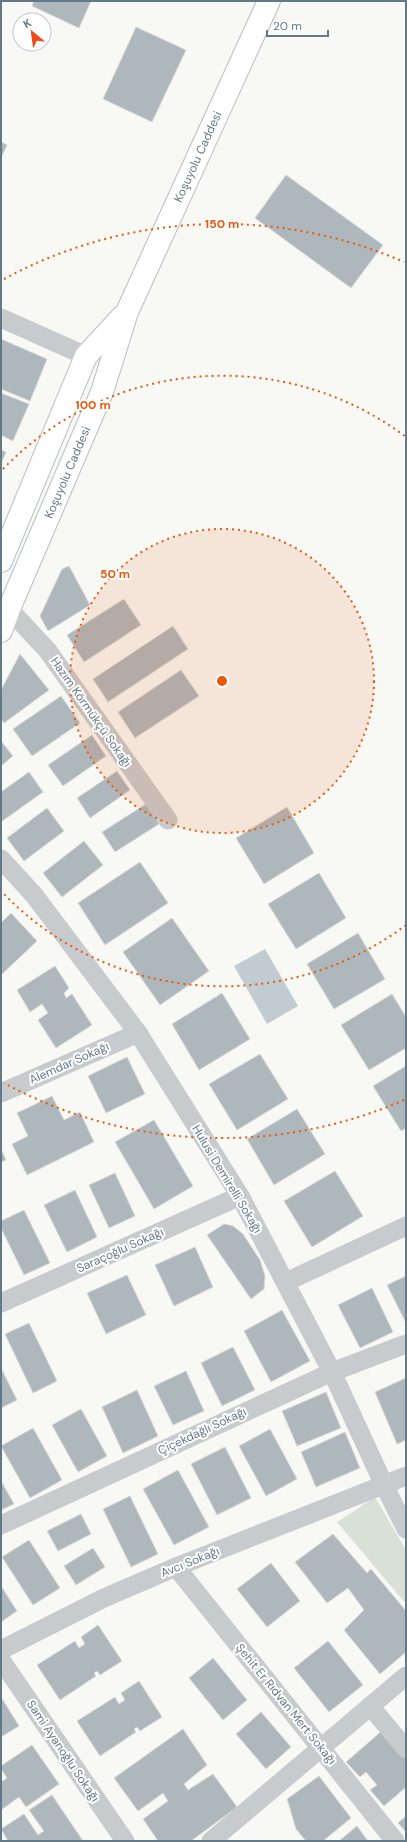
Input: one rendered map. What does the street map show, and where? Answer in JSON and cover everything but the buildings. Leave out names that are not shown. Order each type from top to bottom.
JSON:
[{"type":"street","name":"Koşuyolu Caddesi","points":[[1,631],[102,392],[127,312],[269,1]]},
{"type":"street","name":"Koşuyolu Caddesi","points":[[1,561],[86,356],[127,312]]},
{"type":"street","points":[[1,318],[86,356]]},
{"type":"street","name":"Hazım Körmükçü Sokağı","points":[[9,609],[48,650],[168,820]]},
{"type":"street","name":"Hulusi Demirelli Sokağı","points":[[1,859],[34,895],[138,1033],[240,1196],[332,1372],[384,1485],[406,1528]]},
{"type":"street","name":"Alemdar Sokağı","points":[[1,1093],[138,1033]]},
{"type":"street","name":"Saraçoğlu Sokağı","points":[[1,1304],[240,1196]]},
{"type":"street","points":[[286,1282],[406,1226]]},
{"type":"street","name":"Çiçekdağlı Sokağı","points":[[1,1525],[332,1372],[406,1344]]},
{"type":"street","name":"Avcı Sokağı","points":[[1,1650],[104,1598],[176,1567],[406,1476]]},
{"type":"street","name":"Şehit Er Rıdvan Mert Sokağı","points":[[176,1567],[395,1841]]},
{"type":"street","name":"Sami Ayanoğlu Sokağı","points":[[1,1660],[125,1841]]},
{"type":"street","points":[[211,1841],[406,1676]]},
{"type":"street","points":[[370,1706],[406,1749]]},
{"type":"shaded area","points":[[265,949],[298,1006],[267,1024],[234,966]]},
{"type":"shaded area","points":[[375,1497],[406,1550],[406,1604],[337,1522]]}]
